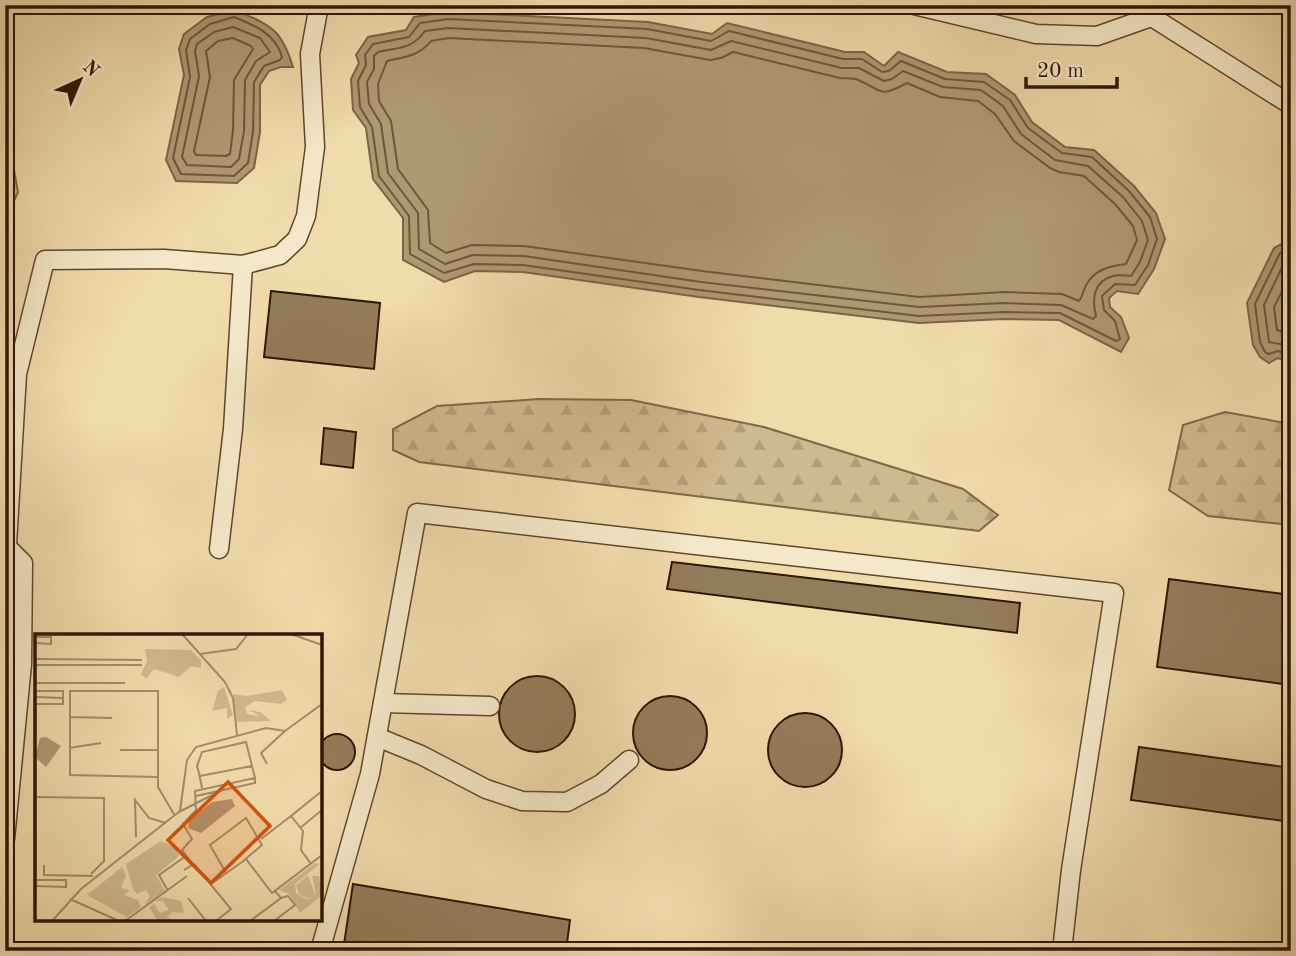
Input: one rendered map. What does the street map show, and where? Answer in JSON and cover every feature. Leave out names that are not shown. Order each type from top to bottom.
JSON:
[{"type":"lane","points":[[5,839],[22,664],[23,613],[23,563],[6,545],[11,373],[45,260],[164,259],[243,265],[280,255],[297,239],[306,216],[315,147],[310,54],[319,5]]},
{"type":"lane","points":[[899,5],[919,6],[1036,34],[1097,36],[1151,17]]},
{"type":"lane","points":[[1133,5],[1291,105]]},
{"type":"lane","points":[[219,549],[233,429],[243,265]]},
{"type":"lane","points":[[320,951],[370,774],[417,513],[1114,593],[1071,870],[1062,951]]},
{"type":"lane","points":[[383,703],[490,706]]},
{"type":"lane","points":[[377,737],[421,755],[486,789],[522,801],[567,802],[601,784],[629,760]]},
{"type":"green space","points":[[5,140],[9,143],[18,192],[5,220]]},
{"type":"green space","points":[[539,399],[631,400],[764,427],[963,489],[998,515],[979,531],[419,462],[393,450],[393,429],[437,406]]},
{"type":"green space","points":[[1225,412],[1291,424],[1291,525],[1208,516],[1169,490],[1183,425]]},
{"type":"water","points":[[235,10],[273,30],[284,44],[293,67],[269,71],[260,85],[260,132],[254,168],[237,183],[176,181],[166,160],[184,75],[179,49],[184,34],[207,17]]},
{"type":"water","points":[[447,12],[648,22],[712,34],[727,23],[845,52],[864,52],[884,66],[898,52],[947,72],[986,74],[1015,95],[1032,122],[1065,147],[1094,150],[1134,186],[1156,213],[1165,239],[1154,269],[1138,294],[1117,291],[1109,298],[1110,307],[1121,317],[1129,338],[1121,352],[1059,320],[1004,319],[919,323],[699,297],[523,272],[475,271],[444,282],[403,260],[403,218],[373,179],[366,128],[353,110],[351,79],[359,63],[356,55],[368,37],[406,30],[414,17]]},
{"type":"water","points":[[1291,239],[1291,363],[1278,358],[1269,363],[1260,357],[1253,345],[1247,303],[1274,248]]},
{"type":"building","points":[[271,291],[380,303],[374,369],[264,357]]},
{"type":"building","points":[[324,428],[356,432],[353,468],[321,464]]},
{"type":"building","points":[[672,562],[1020,603],[1017,633],[667,589]]},
{"type":"building","points":[[1169,579],[1291,595],[1291,685],[1157,667]]},
{"type":"building","points":[[537,676],[551,679],[564,687],[572,700],[575,714],[572,728],[564,741],[551,749],[537,752],[523,749],[510,741],[502,728],[499,714],[502,700],[510,687],[523,679]]},
{"type":"building","points":[[663,696],[677,696],[691,702],[701,712],[707,733],[705,747],[691,764],[677,770],[663,770],[649,764],[639,754],[633,740],[633,726],[639,712],[649,702]]},
{"type":"building","points":[[812,713],[832,723],[840,736],[840,764],[832,777],[819,785],[798,787],[778,777],[770,764],[768,743],[778,723],[791,715]]},
{"type":"building","points":[[337,734],[350,739],[355,752],[350,765],[337,770],[324,765],[324,739]]},
{"type":"building","points":[[1139,747],[1291,768],[1291,822],[1131,800]]},
{"type":"building","points":[[353,884],[570,920],[566,951],[343,951]]}]
